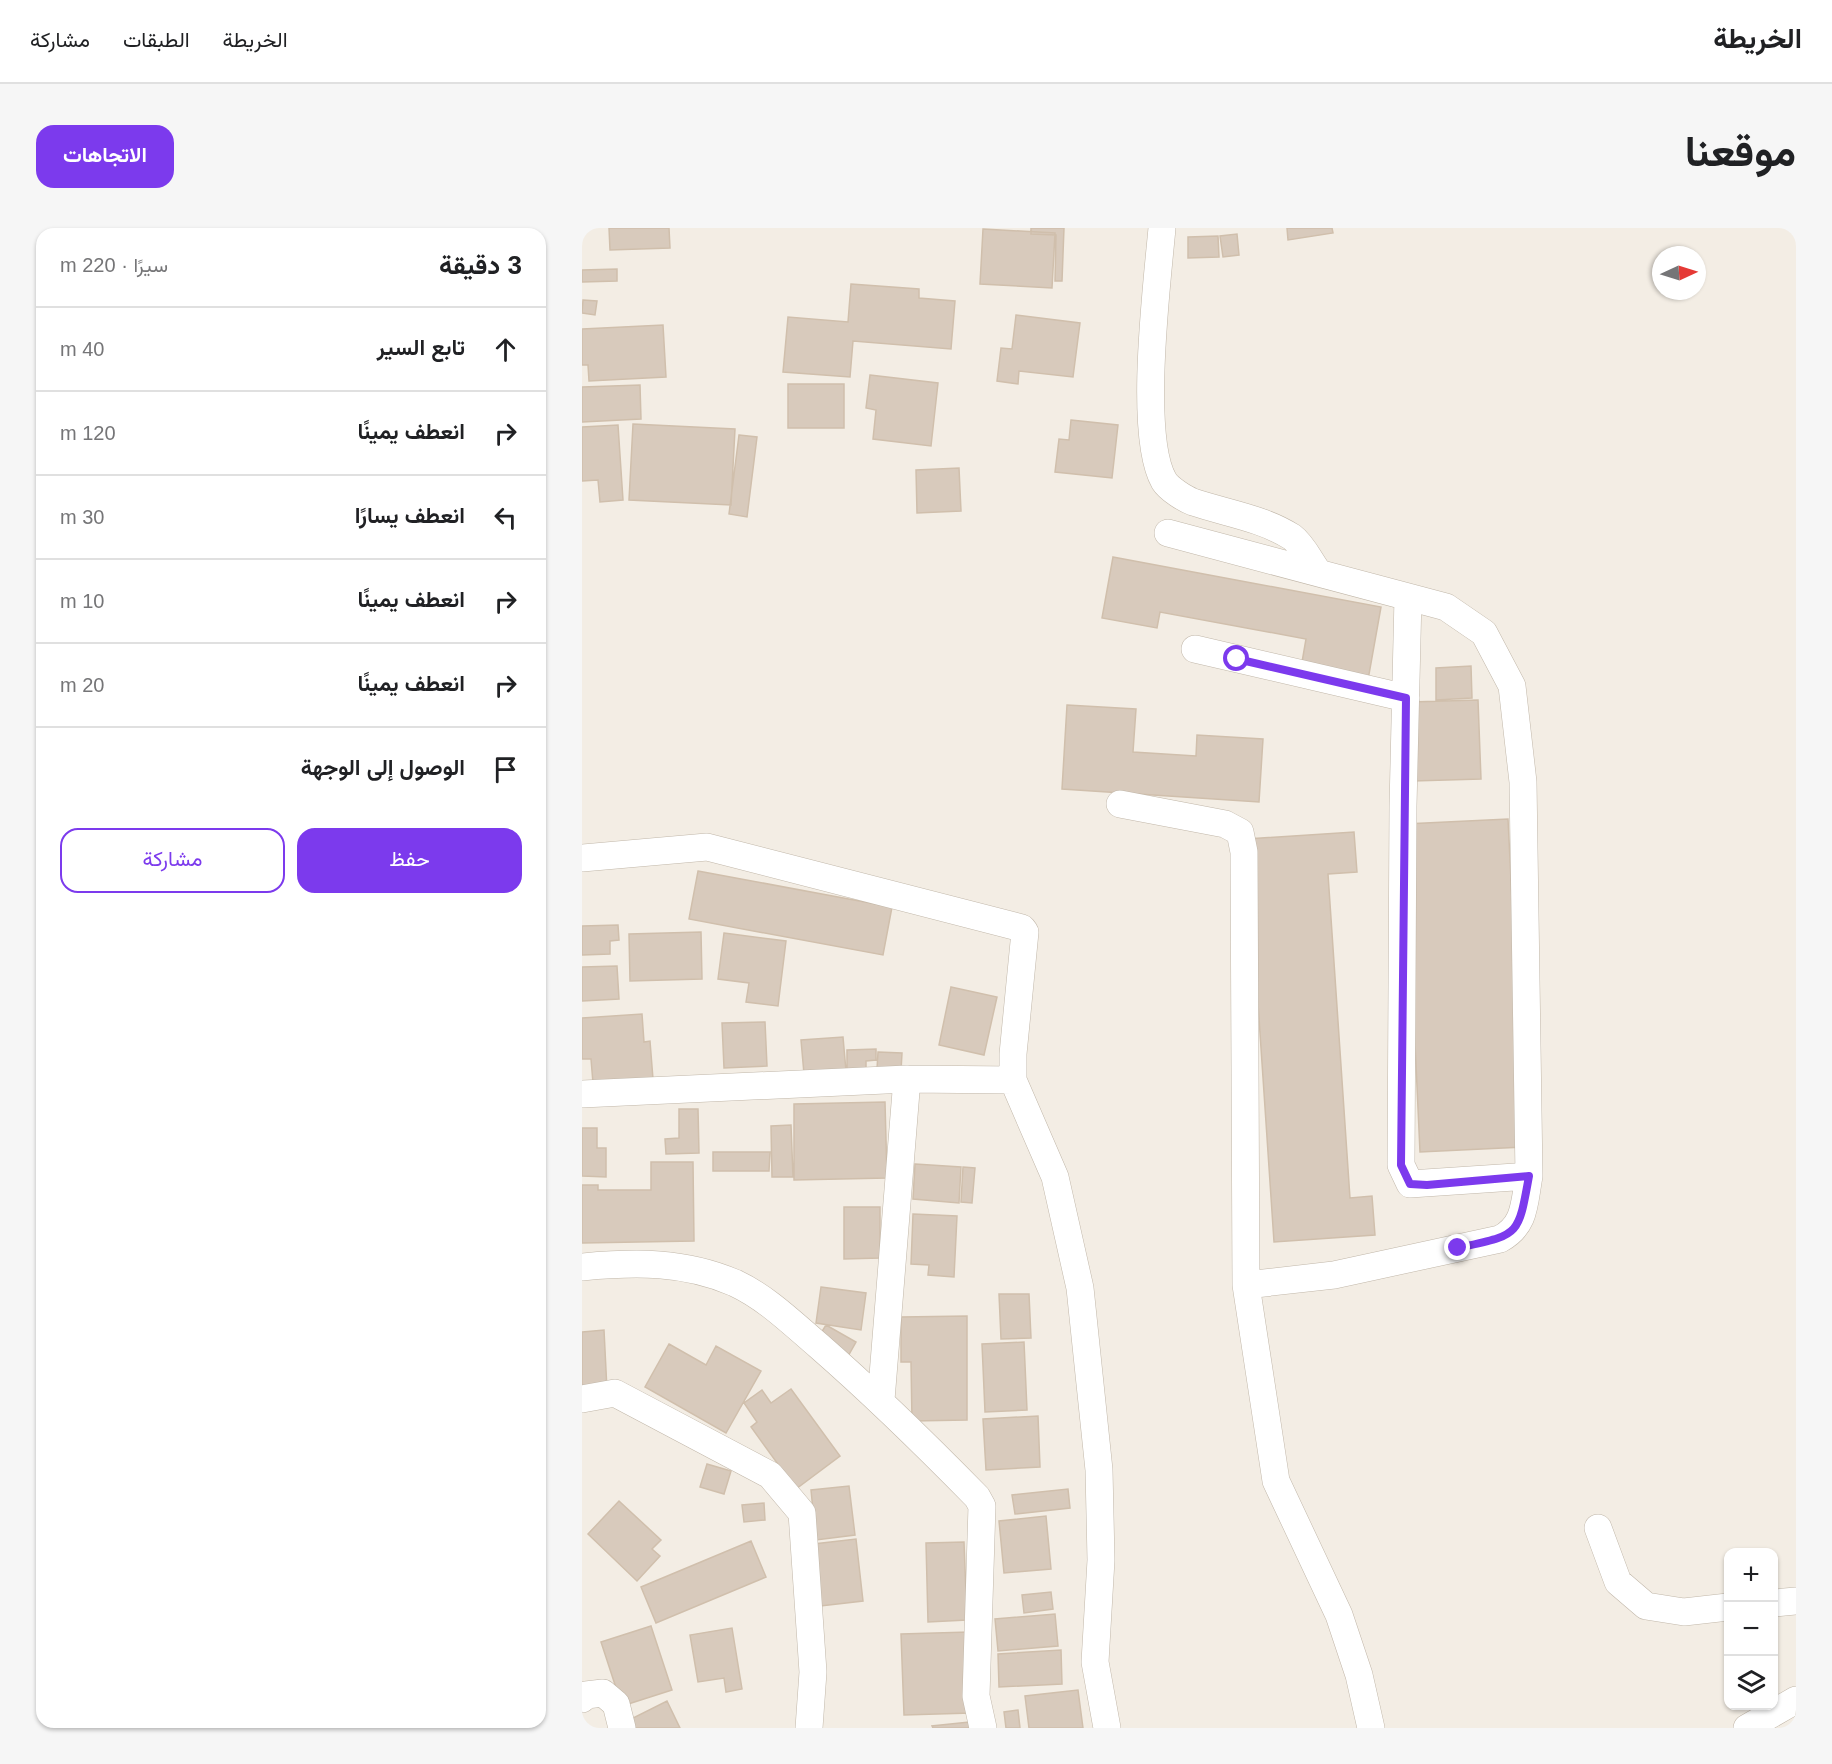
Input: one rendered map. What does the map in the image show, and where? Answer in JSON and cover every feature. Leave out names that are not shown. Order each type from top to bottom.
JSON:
[{"type":"street","points":[[1162,228],[1153,328],[1152,411],[1155,458],[1165,483],[1190,501],[1255,520],[1293,538],[1319,573]]},
{"type":"street","points":[[1168,533],[1446,607],[1484,633],[1512,686],[1523,782],[1529,1176],[1523,1210],[1515,1230],[1500,1239],[1334,1275],[1246,1285]]},
{"type":"street","points":[[1408,597],[1401,1165],[1410,1184],[1427,1185],[1529,1176]]},
{"type":"street","points":[[1195,649],[1406,698]]},
{"type":"street","points":[[1120,804],[1225,824],[1240,832],[1244,852],[1246,1285],[1276,1481],[1339,1616],[1359,1675],[1371,1728]]},
{"type":"street","points":[[582,858],[707,847],[1022,928],[1026,938],[1013,1054],[1013,1080],[1055,1177],[1080,1288],[1099,1470],[1101,1560],[1095,1662],[1107,1728]]},
{"type":"street","points":[[582,1094],[907,1079],[1013,1080]]},
{"type":"street","points":[[881,1400],[907,1079]]},
{"type":"street","points":[[582,1267],[638,1262],[692,1270],[734,1283],[766,1300],[881,1400],[978,1497],[982,1506],[976,1696],[983,1728]]},
{"type":"street","points":[[582,1399],[615,1393],[770,1474],[802,1513],[813,1672],[809,1728]]},
{"type":"street","points":[[1598,1528],[1618,1582],[1646,1606],[1684,1611],[1724,1607]]},
{"type":"street","points":[[1778,1603],[1796,1601]]},
{"type":"street","points":[[582,1699],[586,1695],[603,1693],[616,1704],[622,1728]]},
{"type":"street","points":[[1747,1728],[1794,1707]]},
{"type":"building","points":[[609,228],[669,228],[670,248],[610,250]]},
{"type":"building","points":[[1031,228],[1064,228],[1062,281],[1055,281],[1056,235],[1031,234]]},
{"type":"building","points":[[1287,228],[1332,228],[1333,233],[1288,240]]},
{"type":"building","points":[[983,229],[1055,233],[1052,288],[980,284]]},
{"type":"building","points":[[1237,234],[1239,255],[1223,257],[1220,236]]},
{"type":"building","points":[[1218,236],[1219,257],[1188,258],[1188,237]]},
{"type":"building","points":[[617,269],[617,281],[582,282],[582,270]]},
{"type":"building","points":[[851,284],[919,289],[919,298],[955,301],[951,349],[853,341],[850,377],[783,372],[788,317],[848,322]]},
{"type":"building","points":[[583,300],[597,301],[595,315],[582,313]]},
{"type":"building","points":[[1016,315],[1080,323],[1073,377],[1019,371],[1018,384],[997,381],[1001,348],[1012,349]]},
{"type":"building","points":[[663,325],[666,377],[589,381],[588,365],[582,365],[582,329]]},
{"type":"building","points":[[870,375],[938,383],[931,446],[873,439],[876,410],[866,408]]},
{"type":"building","points":[[788,384],[844,384],[844,428],[788,428]]},
{"type":"building","points":[[640,385],[641,419],[582,422],[582,387]]},
{"type":"building","points":[[1071,420],[1118,425],[1112,478],[1055,472],[1059,439],[1069,440]]},
{"type":"building","points":[[633,424],[735,429],[731,505],[629,500]]},
{"type":"building","points":[[618,425],[623,500],[600,502],[598,480],[582,481],[582,427]]},
{"type":"building","points":[[739,435],[757,437],[747,517],[729,514]]},
{"type":"building","points":[[959,468],[961,511],[917,513],[916,470]]},
{"type":"building","points":[[1113,557],[1381,607],[1368,680],[1301,668],[1306,639],[1160,612],[1157,628],[1102,618]]},
{"type":"building","points":[[1471,666],[1472,698],[1436,700],[1436,668]]},
{"type":"building","points":[[1478,700],[1481,779],[1413,781],[1411,702]]},
{"type":"building","points":[[1067,705],[1136,709],[1133,752],[1196,756],[1197,735],[1263,739],[1259,802],[1062,789]]},
{"type":"building","points":[[1508,819],[1524,1147],[1420,1152],[1405,824]]},
{"type":"building","points":[[1354,832],[1357,872],[1328,874],[1350,1198],[1372,1196],[1375,1235],[1274,1242],[1247,839]]},
{"type":"building","points":[[698,871],[892,907],[883,955],[689,919]]},
{"type":"building","points":[[618,925],[619,940],[610,941],[610,954],[582,955],[582,926]]},
{"type":"building","points":[[701,932],[702,979],[630,981],[629,934]]},
{"type":"building","points":[[724,933],[786,941],[778,1006],[746,1002],[749,983],[718,979]]},
{"type":"building","points":[[617,966],[619,999],[582,1001],[582,967]]},
{"type":"building","points":[[951,987],[997,997],[984,1055],[939,1045]]},
{"type":"building","points":[[642,1014],[644,1042],[650,1041],[653,1079],[593,1083],[591,1059],[582,1059],[582,1018]]},
{"type":"building","points":[[765,1022],[767,1066],[724,1068],[722,1023]]},
{"type":"building","points":[[843,1037],[846,1071],[804,1074],[801,1040]]},
{"type":"building","points":[[876,1049],[876,1060],[866,1061],[866,1069],[847,1070],[847,1050]]},
{"type":"building","points":[[878,1052],[902,1053],[901,1071],[877,1069]]},
{"type":"building","points":[[885,1102],[887,1178],[794,1180],[794,1104]]},
{"type":"building","points":[[679,1109],[698,1109],[699,1153],[666,1154],[665,1139],[679,1138]]},
{"type":"building","points":[[791,1125],[793,1177],[772,1177],[771,1126]]},
{"type":"building","points":[[582,1128],[597,1128],[597,1148],[606,1148],[606,1177],[582,1176]]},
{"type":"building","points":[[713,1152],[770,1152],[769,1171],[713,1171]]},
{"type":"building","points":[[651,1162],[693,1162],[694,1241],[582,1243],[582,1185],[598,1185],[598,1190],[651,1190]]},
{"type":"building","points":[[915,1164],[961,1167],[959,1203],[913,1199]]},
{"type":"building","points":[[963,1167],[975,1168],[972,1203],[961,1202]]},
{"type":"building","points":[[844,1207],[880,1207],[880,1258],[844,1259]]},
{"type":"building","points":[[913,1214],[957,1216],[954,1277],[928,1275],[929,1265],[911,1264]]},
{"type":"building","points":[[821,1287],[866,1293],[861,1330],[816,1323]]},
{"type":"building","points":[[999,1294],[1029,1294],[1031,1338],[1001,1339]]},
{"type":"building","points":[[967,1316],[967,1420],[912,1421],[911,1362],[901,1362],[901,1317]]},
{"type":"building","points":[[826,1325],[856,1342],[847,1358],[816,1341]]},
{"type":"building","points":[[604,1330],[607,1390],[582,1392],[582,1332]]},
{"type":"building","points":[[1024,1342],[1027,1410],[985,1412],[982,1344]]},
{"type":"building","points":[[669,1344],[706,1365],[716,1346],[761,1371],[726,1433],[645,1387]]},
{"type":"building","points":[[791,1389],[840,1456],[796,1489],[751,1427],[757,1422],[744,1403],[762,1390],[771,1403]]},
{"type":"building","points":[[1038,1416],[1040,1467],[986,1470],[983,1419]]},
{"type":"building","points":[[707,1464],[731,1471],[724,1494],[700,1487]]},
{"type":"building","points":[[849,1486],[855,1535],[816,1540],[811,1490]]},
{"type":"building","points":[[1068,1489],[1070,1508],[1015,1514],[1012,1495]]},
{"type":"building","points":[[619,1501],[661,1540],[652,1549],[660,1556],[637,1581],[588,1534]]},
{"type":"building","points":[[764,1503],[765,1520],[744,1522],[742,1505]]},
{"type":"building","points":[[1046,1516],[1051,1569],[1004,1573],[999,1521]]},
{"type":"building","points":[[856,1539],[863,1601],[812,1607],[805,1545]]},
{"type":"building","points":[[751,1541],[766,1577],[656,1623],[641,1587]]},
{"type":"building","points":[[964,1542],[967,1620],[928,1622],[926,1543]]},
{"type":"building","points":[[1051,1592],[1053,1609],[1024,1613],[1022,1595]]},
{"type":"building","points":[[1055,1614],[1058,1646],[998,1651],[995,1619]]},
{"type":"building","points":[[651,1626],[672,1690],[622,1706],[601,1642]]},
{"type":"building","points":[[732,1628],[742,1689],[726,1692],[724,1678],[698,1682],[690,1635]]},
{"type":"building","points":[[969,1632],[971,1713],[904,1715],[901,1634]]},
{"type":"building","points":[[1061,1650],[1062,1684],[999,1687],[998,1654]]},
{"type":"building","points":[[1078,1690],[1083,1728],[1029,1728],[1025,1696]]},
{"type":"building","points":[[667,1701],[680,1728],[633,1728],[629,1720]]},
{"type":"building","points":[[1018,1710],[1020,1728],[1006,1728],[1004,1712]]},
{"type":"building","points":[[969,1722],[970,1728],[933,1728],[932,1726]]},
{"type":"route","points":[[1237,659],[1406,698],[1403,806],[1401,1165],[1410,1184],[1427,1185],[1529,1176],[1523,1210],[1515,1230],[1500,1239],[1458,1248]]}]
